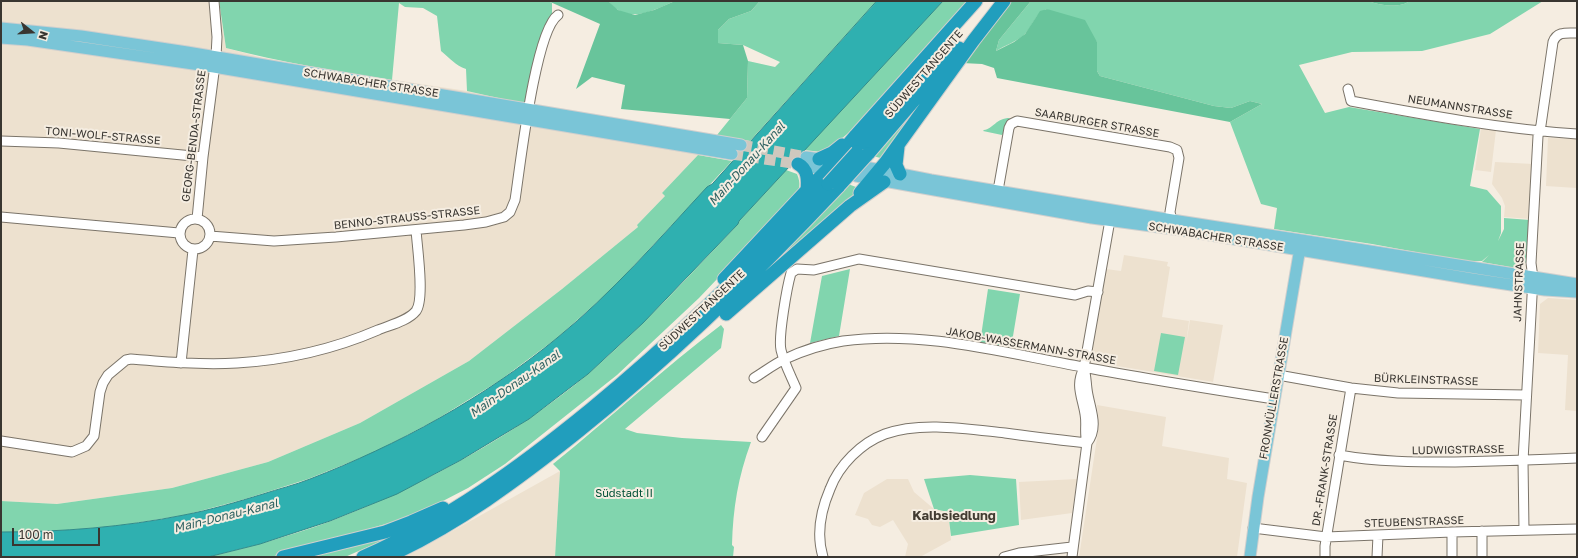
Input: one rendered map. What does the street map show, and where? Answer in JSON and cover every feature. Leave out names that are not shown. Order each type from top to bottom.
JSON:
[{"type":"highway","points":[[642,366],[674,328],[730,274],[807,190],[834,167],[856,135],[976,1]]},
{"type":"highway","name":"SÜDWESTTANGENTE","points":[[863,158],[987,1]]},
{"type":"highway","name":"SÜDWESTTANGENTE","points":[[363,557],[427,526],[482,492],[510,478],[642,366],[863,158],[998,1]]},
{"type":"highway","points":[[850,206],[898,146],[973,41],[1004,1]]},
{"type":"highway","points":[[819,159],[832,153],[856,135]]},
{"type":"highway","points":[[898,146],[896,165],[900,174]]},
{"type":"highway","points":[[802,160],[803,168],[807,174],[807,190]]},
{"type":"highway","points":[[681,344],[708,329],[850,206],[884,182]]},
{"type":"highway","name":"SÜDWESTTANGENTE","points":[[387,557],[455,521],[510,478],[601,414],[681,344],[741,288],[833,185]]},
{"type":"highway","points":[[283,557],[385,532],[482,492]]},
{"type":"main road","name":"SCHWABACHER STRASSE","points":[[1,28],[81,36],[215,62],[527,114],[741,145]]},
{"type":"main road","name":"SCHWABACHER STRASSE","points":[[1,38],[215,62]]},
{"type":"main road","name":"SCHWABACHER STRASSE","points":[[527,114],[732,154]]},
{"type":"main road","name":"SCHWABACHER STRASSE","points":[[863,158],[875,175],[884,182],[1110,220],[1300,245]]},
{"type":"main road","points":[[802,160],[819,159],[834,167]]},
{"type":"main road","points":[[802,160],[834,167]]},
{"type":"main road","name":"SCHWABACHER STRASSE","points":[[856,176],[900,174],[1172,220],[1300,245],[1532,283],[1577,292]]},
{"type":"main road","name":"FRONMÜLLERSTRASSE","points":[[1250,557],[1253,528],[1300,245]]},
{"type":"main road","name":"SCHWABACHER STRASSE","points":[[1532,283],[1577,284]]},
{"type":"street","name":"GEORG-BENDA-STRASSE","points":[[196,219],[215,62],[217,37],[214,1]]},
{"type":"street","points":[[527,114],[542,48],[550,24],[553,18],[558,15]]},
{"type":"street","name":"JAHNSTRASSE","points":[[1524,530],[1523,461],[1532,283],[1531,263],[1540,132],[1552,42],[1559,34],[1577,33]]},
{"type":"street","name":"NEUMANNSTRASSE","points":[[1348,89],[1351,101],[1470,123],[1540,132],[1577,134]]},
{"type":"street","name":"BENNO-STRAUSS-STRASSE","points":[[210,236],[274,241],[416,230],[490,221],[504,217],[510,212],[515,200],[527,114]]},
{"type":"street","name":"SAARBURGER STRASSE","points":[[996,191],[999,186],[1009,128],[1011,124],[1017,121],[1170,147],[1177,150],[1179,158],[1170,212],[1172,220]]},
{"type":"street","name":"TONI-WOLF-STRASSE","points":[[1,141],[59,143],[203,157]]},
{"type":"street","points":[[984,198],[996,191]]},
{"type":"street","points":[[1,217],[179,233]]},
{"type":"street","points":[[196,219],[205,223],[210,231],[210,236],[209,241],[202,248],[193,250],[181,242],[179,233],[180,228],[187,221],[196,219]]},
{"type":"street","points":[[1004,557],[1019,553],[1072,552],[1084,477],[1087,443],[1092,436],[1093,419],[1087,389],[1087,377],[1084,368],[1110,220]]},
{"type":"street","points":[[1172,220],[1181,230]]},
{"type":"street","points":[[1,442],[72,452],[86,446],[94,436],[100,392],[103,383],[108,375],[126,360],[131,359],[181,363],[237,363],[296,356],[352,341],[409,317],[416,310],[421,297],[416,230]]},
{"type":"street","points":[[181,363],[193,250]]},
{"type":"street","points":[[762,437],[796,388],[781,349],[781,335],[791,273],[797,269],[814,270],[859,259],[1075,295],[1088,291],[1098,292]]},
{"type":"street","name":"JAKOB-WASSERMANN-STRASSE","points":[[754,378],[785,359],[842,341],[884,338],[911,339],[947,342],[1084,368],[1274,399]]},
{"type":"street","name":"BÜRKLEINSTRASSE","points":[[1278,375],[1351,388],[1408,394],[1526,395]]},
{"type":"street","name":"DR.-FRANK-STRASSE","points":[[1325,557],[1326,537],[1351,388]]},
{"type":"street","points":[[822,557],[820,524],[823,505],[832,482],[862,446],[885,434],[910,428],[973,430],[1087,443]]},
{"type":"street","name":"LUDWIGSTRASSE","points":[[1339,455],[1364,459],[1411,462],[1523,461],[1577,458]]},
{"type":"street","name":"STEUBENSTRASSE","points":[[1253,528],[1326,537],[1482,531],[1577,530]]},
{"type":"street","points":[[1482,531],[1482,557]]},
{"type":"street","points":[[1452,532],[1452,557]]},
{"type":"street","points":[[1377,557],[1378,535]]},
{"type":"shaded area","points":[[1,1],[219,1],[226,48],[260,57],[329,70],[467,91],[534,106],[717,135],[662,193],[665,196],[637,225],[638,227],[562,289],[469,361],[360,423],[268,462],[172,488],[57,504],[1,501]]},
{"type":"shaded area","points":[[1481,128],[1496,130],[1491,172],[1475,170]]},
{"type":"shaded area","points":[[1548,138],[1577,139],[1577,188],[1546,186]]},
{"type":"shaded area","points":[[1495,162],[1533,164],[1530,219],[1504,217],[1505,206],[1502,198],[1492,184]]},
{"type":"shaded area","points":[[1124,255],[1168,262],[1167,266],[1170,267],[1162,317],[1189,321],[1186,344],[1190,320],[1223,325],[1213,382],[1099,363],[1094,361],[1091,357],[1106,269],[1121,271]]},
{"type":"shaded area","points":[[1548,298],[1577,300],[1577,411],[1565,410],[1568,355],[1538,353],[1540,304]]},
{"type":"shaded area","points":[[1097,405],[1166,417],[1162,446],[1229,458],[1227,479],[1247,483],[1237,557],[1079,557],[1099,425]]},
{"type":"shaded area","points":[[560,471],[555,557],[404,557],[431,543]]},
{"type":"shaded area","points":[[887,479],[908,479],[914,492],[934,509],[948,512],[951,540],[920,557],[905,557],[908,544],[893,520],[880,527],[872,525],[868,519],[855,515],[864,493]]},
{"type":"shaded area","points":[[1077,479],[1072,513],[1021,520],[1019,482]]},
{"type":"green space","points":[[219,1],[548,1],[552,3],[552,23],[539,75],[534,106],[467,91],[466,69],[456,64],[441,51],[437,16],[423,8],[405,7],[399,3],[392,80],[329,70],[226,48]]},
{"type":"green space","points":[[548,1],[608,1],[618,10],[635,15],[654,10],[675,1],[760,1],[751,11],[729,19],[718,30],[718,43],[743,45],[748,61],[747,98],[730,119],[621,109],[625,85],[592,77],[576,89],[600,24]]},
{"type":"green space","points":[[608,1],[675,1],[654,10],[639,14],[632,14],[618,10]]},
{"type":"green space","points":[[760,1],[877,1],[750,141],[717,135],[747,98],[748,61],[775,67],[780,62],[743,45],[718,43],[718,30],[729,19],[751,11]]},
{"type":"green space","points":[[943,1],[972,1],[859,124],[834,145],[822,152],[804,150]]},
{"type":"green space","points":[[1010,1],[1031,1],[999,40],[996,51],[1014,42],[1025,34],[1040,11],[1047,9],[1085,20],[1097,42],[1097,71],[1100,76],[1214,106],[1231,108],[1250,101],[1262,104],[1230,122],[997,78],[994,68],[982,64],[962,63]]},
{"type":"green space","points":[[1031,1],[1368,1],[1383,5],[1395,6],[1409,1],[1543,1],[1490,34],[1422,51],[1352,52],[1299,65],[1325,113],[1349,107],[1480,129],[1470,186],[1487,190],[1501,206],[1501,233],[1498,241],[1504,229],[1504,218],[1530,220],[1528,253],[1524,265],[1521,269],[1482,262],[1489,255],[1482,261],[1464,261],[1372,244],[1274,229],[1277,208],[1261,204],[1230,122],[1262,104],[1250,101],[1231,108],[1214,106],[1100,76],[1097,71],[1097,42],[1047,9],[1040,13],[1030,28],[1018,40],[996,51],[999,40]]},
{"type":"green space","points":[[1368,1],[1409,1],[1395,6],[1383,5]]},
{"type":"green space","points":[[929,92],[884,159],[873,156]]},
{"type":"green space","points":[[1005,118],[1010,118],[1002,135],[983,131]]},
{"type":"green space","points":[[698,155],[732,161],[611,290],[557,338],[499,381],[434,421],[373,453],[308,479],[245,499],[185,515],[117,526],[45,532],[1,532],[1,501],[57,504],[172,488],[268,462],[360,423],[469,361],[562,289],[638,227],[637,225],[665,196],[662,193]]},
{"type":"green space","points":[[786,170],[797,174],[799,186],[798,192],[794,198],[699,298],[617,375],[505,464],[468,488],[410,517],[271,557],[208,557],[301,532],[365,507],[399,492],[466,458],[530,418],[589,373],[628,337],[738,224],[739,221]]},
{"type":"green space","points":[[848,184],[856,187],[857,189],[852,199],[764,273]]},
{"type":"green space","points":[[850,269],[839,336],[810,343],[822,276]]},
{"type":"green space","points":[[988,289],[1020,294],[1011,348],[980,343]]},
{"type":"green space","name":"Südstadt II","points":[[721,325],[724,329],[721,348],[625,429],[637,433],[682,438],[751,442],[743,468],[735,505],[732,545],[734,547],[733,557],[555,557],[560,471],[553,464],[678,359]]},
{"type":"green space","points":[[1161,333],[1185,337],[1178,375],[1154,371]]},
{"type":"green space","points":[[970,475],[1016,479],[1019,525],[951,536],[948,512],[934,509],[924,479]]},
{"type":"green space","points":[[402,532],[345,557],[296,557]]},
{"type":"water","name":"Main-Donau-Kanal","points":[[877,1],[943,1],[739,221],[738,224],[643,323],[588,374],[529,419],[461,460],[397,494],[330,521],[260,544],[208,557],[1,557],[1,532],[93,528],[139,523],[214,508],[310,479],[343,466],[408,435],[500,381],[557,338],[616,284],[707,187],[712,184]]},
{"type":"tunnel","points":[[741,145],[806,157]]},
{"type":"tunnel","points":[[732,154],[798,164]]},
{"type":"district","name":"Kalbsiedlung","points":[[954,516]]}]
